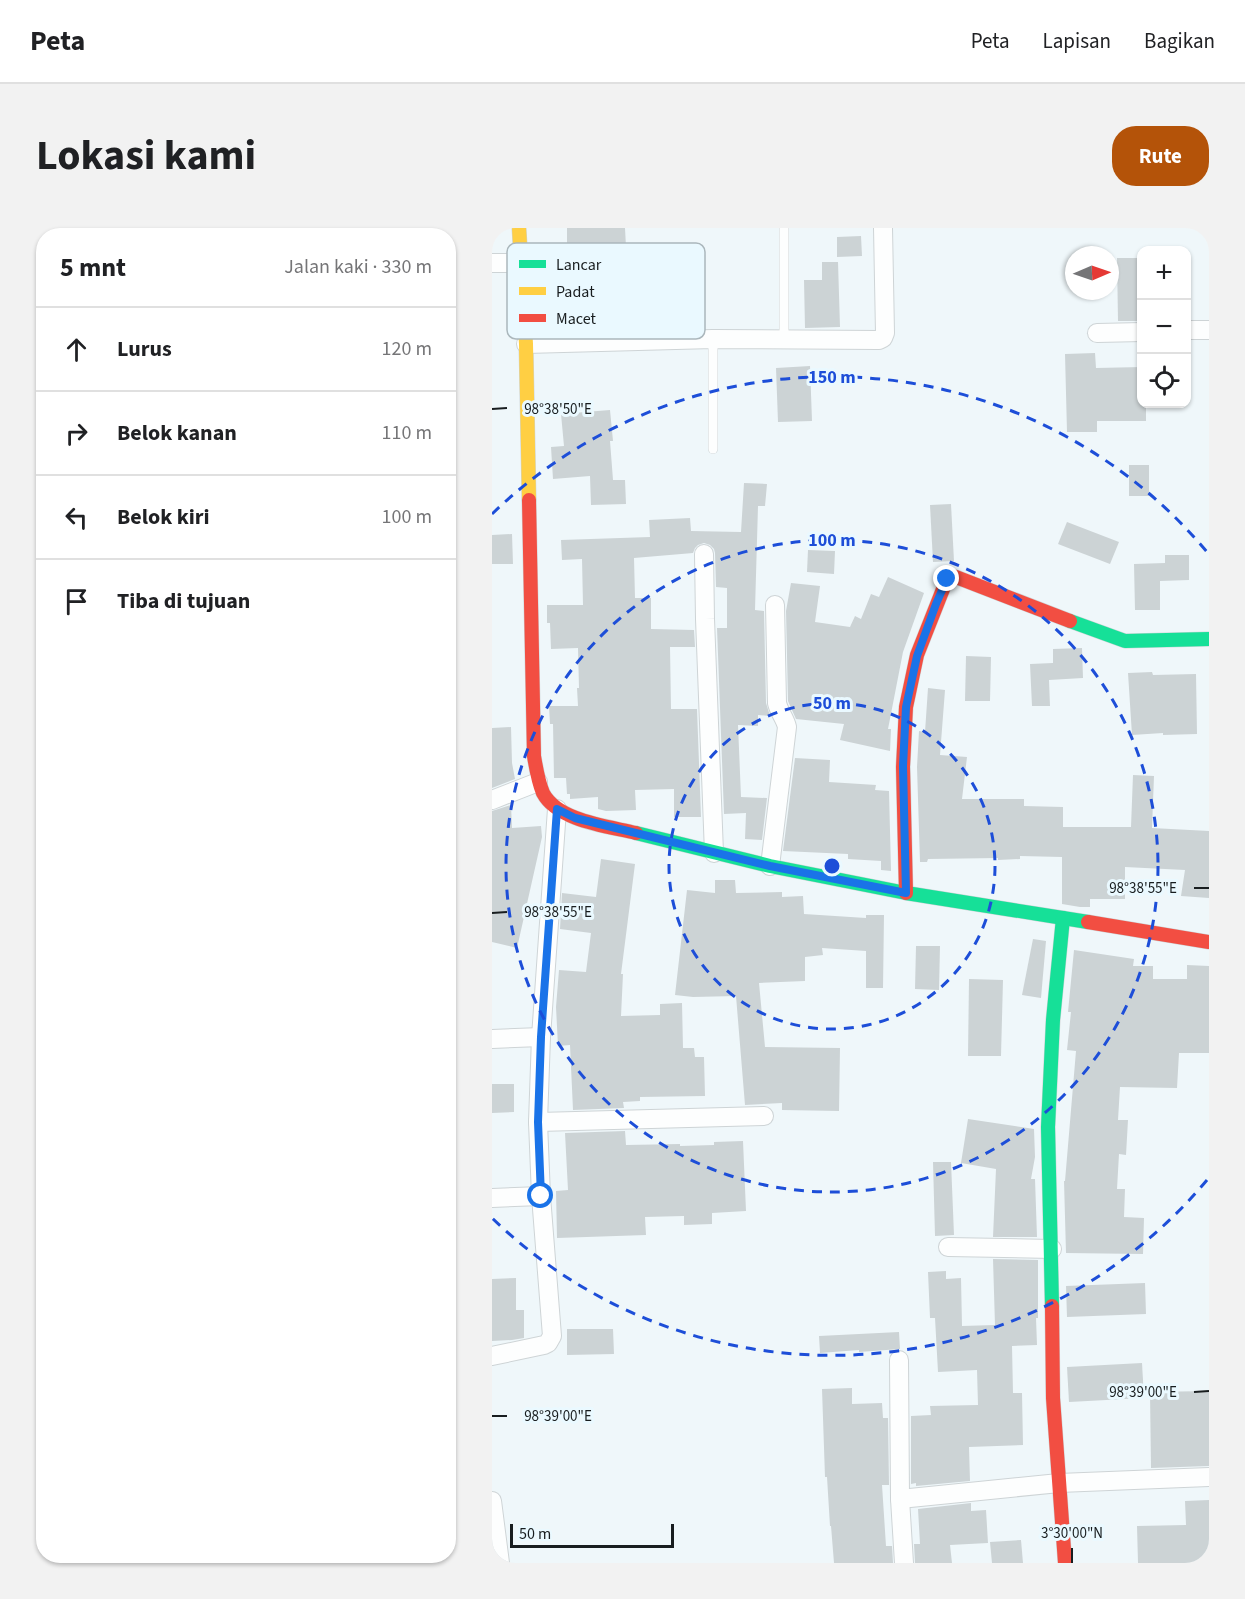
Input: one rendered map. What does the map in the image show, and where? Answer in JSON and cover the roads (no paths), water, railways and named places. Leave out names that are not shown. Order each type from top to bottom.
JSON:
[{"type":"main road","points":[[519,228],[520,243]]},
{"type":"main road","points":[[526,339],[534,756],[538,782],[546,798],[557,809],[575,818],[770,866],[906,893],[1209,942]]},
{"type":"main road","points":[[906,893],[903,766],[906,707],[917,656],[947,579],[952,576],[956,577],[1125,641],[1209,639]]},
{"type":"main road","points":[[1063,918],[1053,1020],[1048,1127],[1053,1398],[1065,1563]]},
{"type":"street","points":[[526,344],[713,339],[879,340],[883,338],[885,321],[883,228]]},
{"type":"street","points":[[492,263],[507,264]]},
{"type":"street","points":[[1191,330],[1209,330]]},
{"type":"street","points":[[1096,333],[1137,332]]},
{"type":"street","points":[[704,554],[714,853]]},
{"type":"street","points":[[770,866],[787,727],[777,703],[776,604]]},
{"type":"street","points":[[492,800],[538,782]]},
{"type":"street","points":[[492,1356],[544,1345],[552,1336],[541,1196],[538,1122],[541,1037],[557,809]]},
{"type":"street","points":[[492,1039],[541,1037]]},
{"type":"street","points":[[538,1122],[764,1116]]},
{"type":"street","points":[[492,1198],[541,1196]]},
{"type":"street","points":[[948,1246],[1052,1249]]},
{"type":"street","points":[[898,1360],[900,1499],[904,1563]]},
{"type":"street","points":[[900,1499],[1059,1484],[1209,1477]]},
{"type":"street","points":[[492,1501],[500,1563]]},
{"type":"lane","points":[[783,340],[784,228]]},
{"type":"lane","points":[[713,339],[713,449]]}]
